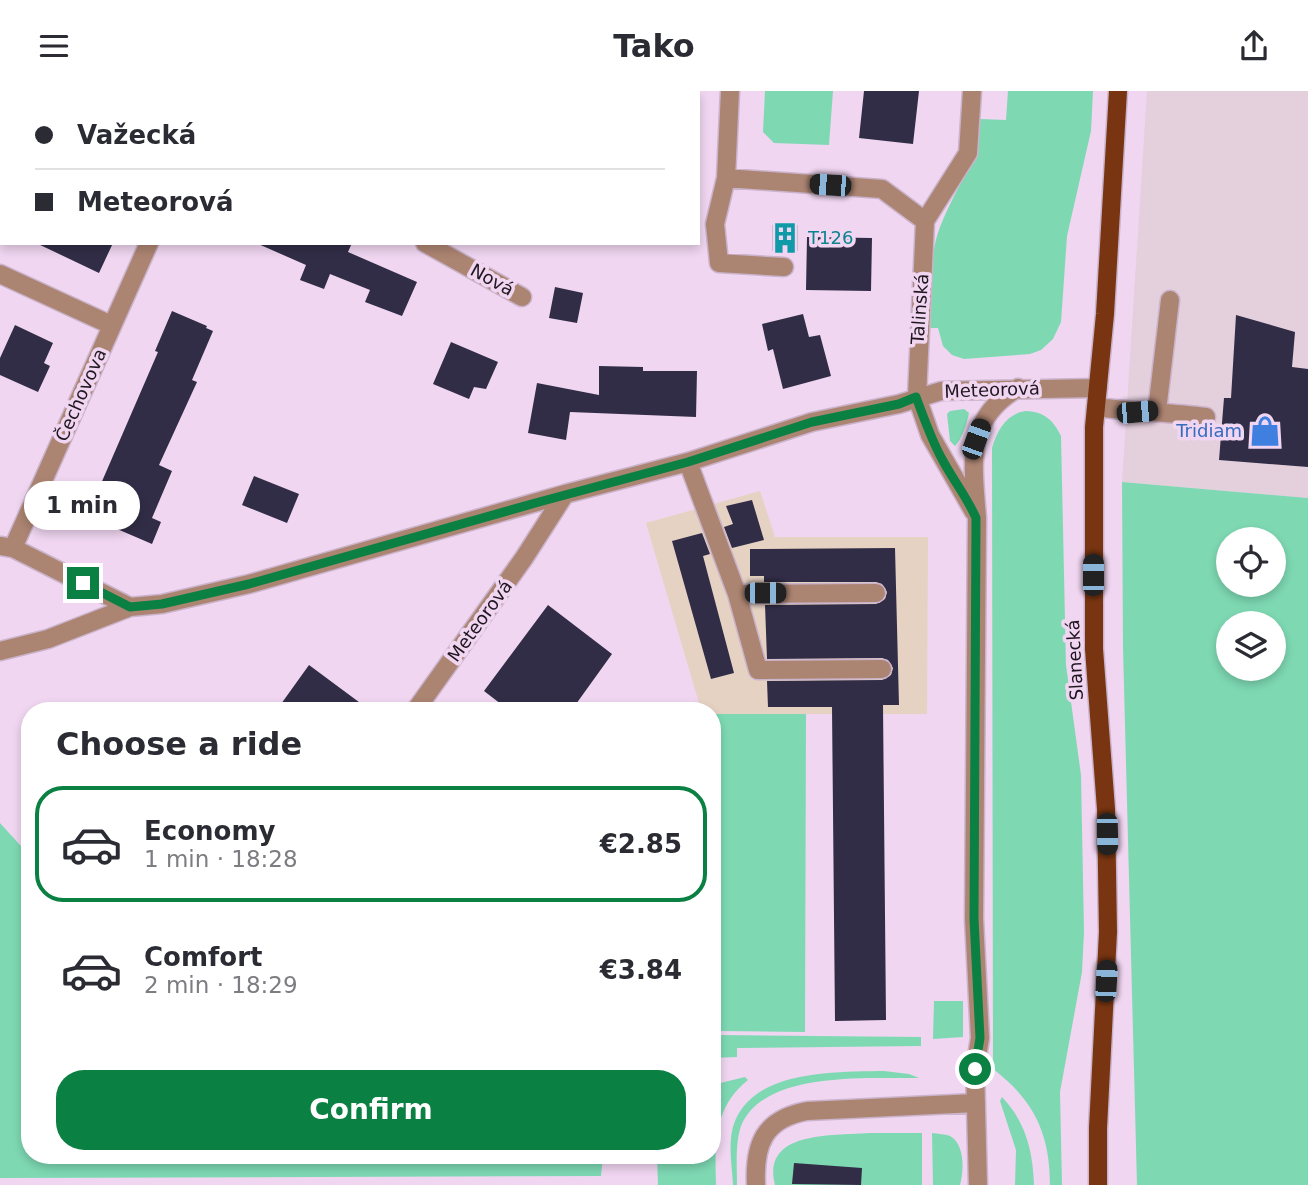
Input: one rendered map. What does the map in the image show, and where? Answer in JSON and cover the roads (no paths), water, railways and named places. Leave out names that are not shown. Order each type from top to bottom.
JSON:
[{"type":"main road","name":"Slanecká","points":[[1098,1185],[1098,1128],[1108,932],[1106,809],[1094,649],[1093,523],[1096,407],[1105,314],[1118,91]]},
{"type":"street","points":[[730,91],[726,177],[715,224],[719,263],[784,267]]},
{"type":"street","name":"Talinská","points":[[916,397],[925,221],[968,153],[971,91]]},
{"type":"street","points":[[726,177],[882,189],[925,221]]},
{"type":"street","name":"Čechovova","points":[[7,547],[148,245]]},
{"type":"street","name":"Nová","points":[[429,245],[522,297]]},
{"type":"street","points":[[0,274],[111,325]]},
{"type":"street","points":[[1157,411],[1170,300]]},
{"type":"street","points":[[978,1185],[975,1069],[980,1038],[974,919],[976,518],[973,454],[982,422],[993,407],[1018,388]]},
{"type":"street","name":"Meteorová","points":[[0,651],[48,639],[130,607],[162,604],[249,584],[565,494],[688,462],[812,422],[899,404],[941,391],[1098,388]]},
{"type":"street","points":[[916,397],[930,435],[976,518]]},
{"type":"street","points":[[1096,407],[1206,417]]},
{"type":"street","points":[[688,462],[737,593],[758,670],[882,669]]},
{"type":"street","name":"Meteorová","points":[[421,702],[524,558],[565,494]]},
{"type":"street","points":[[7,547],[130,607]]},
{"type":"street","points":[[737,593],[876,593]]},
{"type":"street","points":[[756,1185],[757,1149],[767,1131],[789,1115],[807,1111],[976,1103]]},
{"type":"place","name":"T126","points":[[785,238]]},
{"type":"place","name":"Tridiam","points":[[1265,431]]}]
